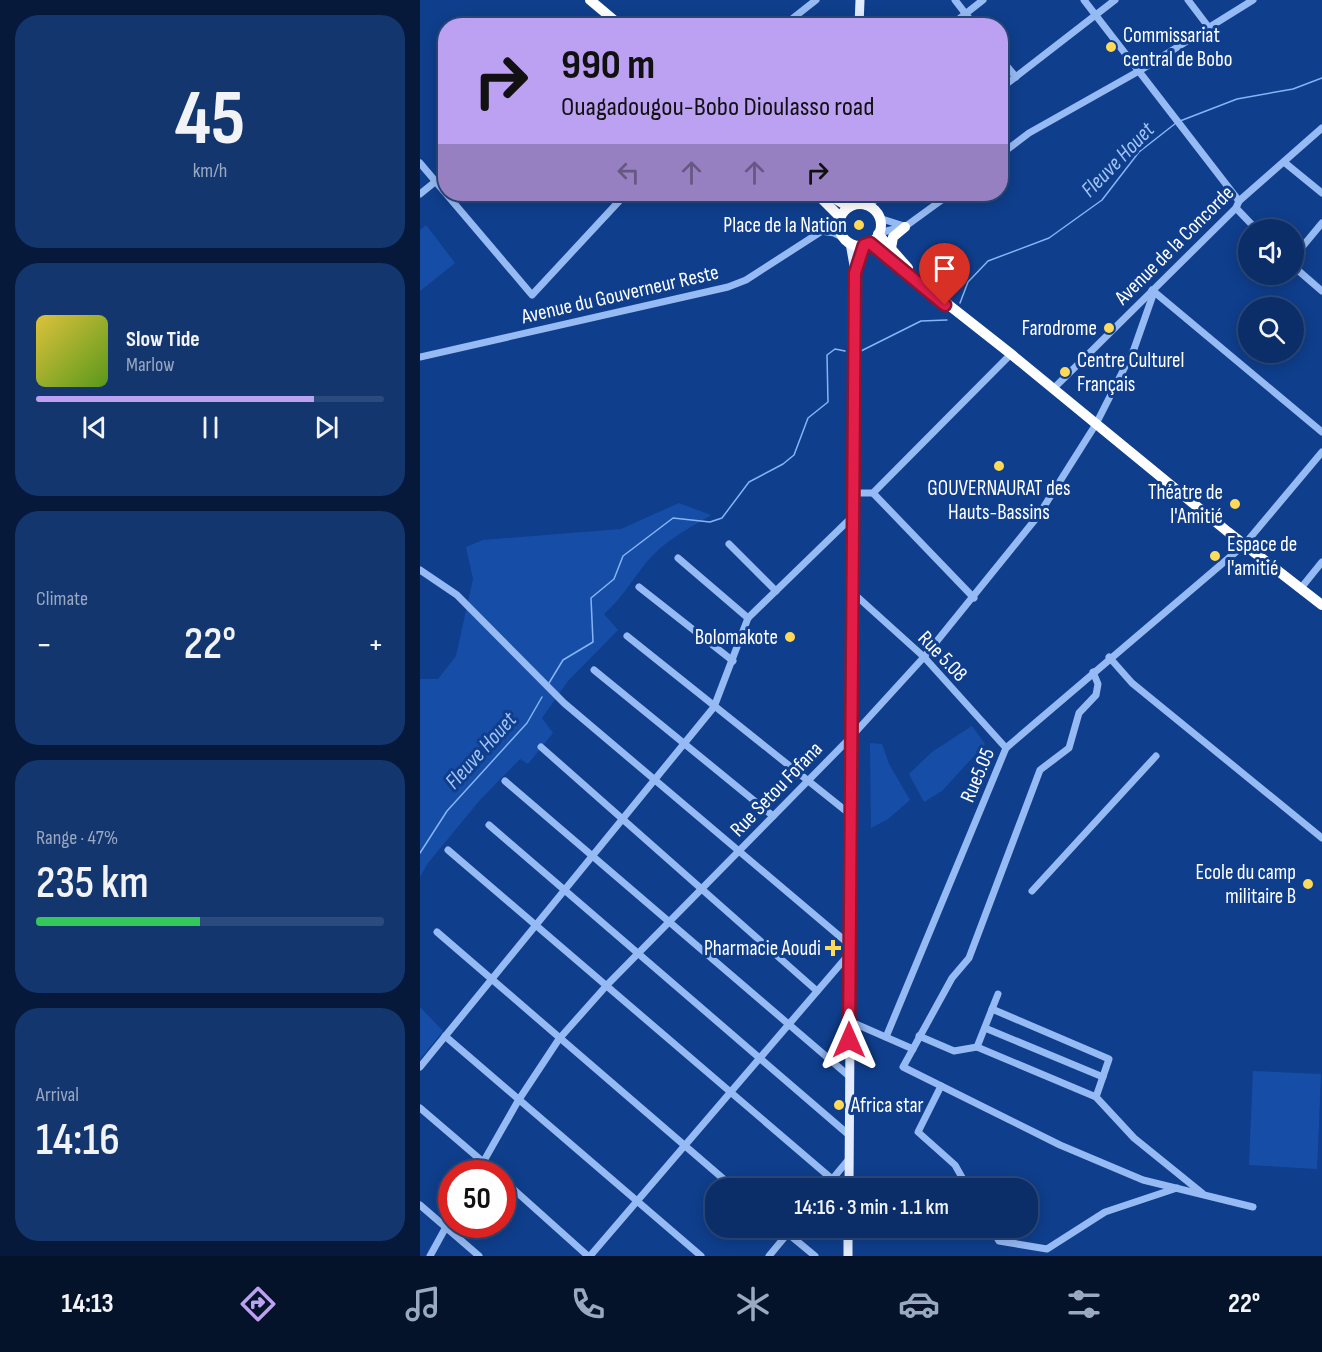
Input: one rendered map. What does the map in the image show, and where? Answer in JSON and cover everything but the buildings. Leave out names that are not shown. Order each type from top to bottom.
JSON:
[{"type":"highway","points":[[590,0],[611,18]]},
{"type":"highway","points":[[824,201],[840,218]]},
{"type":"highway","points":[[839,201],[848,206],[869,202],[878,233],[905,266],[960,314]]},
{"type":"highway","points":[[848,206],[840,218],[839,228],[847,241],[867,244],[960,314],[1244,545],[1322,605]]},
{"type":"highway","points":[[891,248],[893,237],[906,226]]},
{"type":"highway","points":[[867,244],[878,233]]},
{"type":"main road","points":[[853,0],[853,18]]},
{"type":"main road","points":[[859,18],[860,0]]},
{"type":"main road","points":[[848,206],[849,201]]},
{"type":"main road","points":[[847,241],[855,271],[849,1178]]},
{"type":"main road","points":[[855,271],[867,244]]},
{"type":"main road","points":[[848,1238],[848,1256]]},
{"type":"street","points":[[793,18],[816,0]]},
{"type":"street","points":[[955,0],[969,18]]},
{"type":"street","points":[[961,18],[983,0]]},
{"type":"street","points":[[1084,0],[1185,130],[1249,219]]},
{"type":"street","points":[[1008,83],[1115,0]]},
{"type":"street","points":[[1188,0],[1210,28]]},
{"type":"street","points":[[1008,149],[1029,133],[1139,71],[1253,0]]},
{"type":"street","points":[[1008,68],[1016,77]]},
{"type":"street","name":"Avenue de la Concorde","points":[[1053,389],[1238,205],[1322,128]]},
{"type":"street","points":[[1284,162],[1322,193]]},
{"type":"street","points":[[420,164],[438,185]]},
{"type":"street","points":[[420,194],[438,180]]},
{"type":"street","points":[[451,201],[532,295],[619,201]]},
{"type":"street","points":[[878,233],[906,226],[940,201]]},
{"type":"street","points":[[869,202],[892,224],[906,226]]},
{"type":"street","name":"Avenue du Gouverneur Reste","points":[[420,357],[728,287],[746,280],[840,218]]},
{"type":"street","points":[[1304,245],[1322,223]]},
{"type":"street","points":[[816,233],[827,231],[847,241]]},
{"type":"street","points":[[1304,275],[1322,291]]},
{"type":"street","points":[[1153,291],[1322,432]]},
{"type":"street","name":"Rue Setou Fofana","points":[[484,1160],[518,1101],[559,1039],[607,985],[851,737],[974,598],[1038,516],[1096,424],[1134,349],[1153,291]]},
{"type":"street","points":[[853,493],[873,493],[1011,354]]},
{"type":"street","name":"Rue5.05","points":[[886,1037],[1006,748],[1109,657],[1244,545],[1322,452]]},
{"type":"street","points":[[873,493],[974,598]]},
{"type":"street","points":[[420,1067],[563,889],[714,707],[748,618],[853,516]]},
{"type":"street","points":[[729,544],[776,591]]},
{"type":"street","points":[[678,558],[748,618]]},
{"type":"street","points":[[1301,588],[1322,562]]},
{"type":"street","points":[[420,570],[440,580],[564,703],[850,949],[818,991],[589,1256],[516,1191]]},
{"type":"street","points":[[639,587],[732,661]]},
{"type":"street","name":"Rue 5.08","points":[[852,592],[924,657],[1006,748]]},
{"type":"street","points":[[627,636],[851,815]]},
{"type":"street","points":[[1109,657],[1132,683],[1322,838]]},
{"type":"street","points":[[594,670],[773,816]]},
{"type":"street","points":[[1093,672],[1098,684],[1096,695],[1079,712],[1069,748],[1040,770],[969,958],[951,978],[903,1067],[1060,1145],[1143,1180],[1253,1207]]},
{"type":"street","points":[[541,747],[818,991]]},
{"type":"street","points":[[1032,891],[1156,756]]},
{"type":"street","points":[[506,781],[849,1076]]},
{"type":"street","points":[[489,825],[849,1135]]},
{"type":"street","points":[[448,850],[831,1178]]},
{"type":"street","points":[[438,932],[722,1178]]},
{"type":"street","points":[[977,1047],[998,994]]},
{"type":"street","points":[[992,1009],[1109,1059],[1096,1097]]},
{"type":"street","points":[[849,1021],[913,1049]]},
{"type":"street","points":[[985,1028],[1103,1077]]},
{"type":"street","points":[[445,1036],[701,1256]]},
{"type":"street","points":[[919,1036],[954,1051],[977,1047],[1096,1097],[1134,1138],[1204,1195]]},
{"type":"street","points":[[941,1086],[918,1132],[955,1165],[962,1178]]},
{"type":"street","points":[[420,1108],[481,1160]]},
{"type":"street","points":[[833,1178],[849,1159]]},
{"type":"street","points":[[997,1238],[999,1241],[1047,1249],[1105,1212],[1177,1188]]},
{"type":"street","points":[[420,1205],[438,1220]]},
{"type":"street","points":[[430,1256],[440,1238]]},
{"type":"street","points":[[459,1238],[479,1256]]},
{"type":"street","points":[[769,1256],[785,1238]]},
{"type":"street","points":[[793,1238],[815,1256]]},
{"type":"shaded area","points":[[426,225],[455,263],[420,291],[420,230]]},
{"type":"shaded area","points":[[679,503],[711,515],[659,549],[604,614],[618,630],[568,681],[542,718],[553,733],[528,764],[520,759],[480,800],[428,863],[420,877],[420,679],[438,679],[456,656],[473,579],[466,547],[483,540],[621,529]]},
{"type":"shaded area","points":[[972,726],[985,744],[942,791],[924,802],[909,774],[932,752]]},
{"type":"shaded area","points":[[870,743],[882,744],[889,764],[910,800],[888,819],[871,828]]},
{"type":"shaded area","points":[[420,1007],[443,1031],[420,1059]]},
{"type":"shaded area","points":[[1253,1071],[1321,1074],[1317,1169],[1249,1165]]},
{"type":"waterway","name":"Fleuve Houet","points":[[1180,121],[1237,99],[1293,89],[1322,78]]},
{"type":"waterway","name":"Fleuve Houet","points":[[960,303],[968,282],[988,261],[1049,238],[1102,200],[1139,152],[1176,123]]},
{"type":"waterway","name":"Fleuve Houet","points":[[859,352],[921,321],[947,320]]},
{"type":"waterway","name":"Fleuve Houet","points":[[549,683],[563,660],[593,642],[591,598],[614,579],[623,556],[673,518],[710,522],[722,518],[749,482],[783,464],[794,455],[808,418],[828,402],[827,355],[835,349],[845,351]]},
{"type":"waterway","name":"Fleuve Houet","points":[[420,853],[447,811],[527,723],[542,697]]},
{"type":"place","name":"Commissariat central de Bobo","points":[[1111,47]]},
{"type":"place","name":"Place de la Nation","points":[[859,225]]},
{"type":"place","name":"Farodrome","points":[[1109,328]]},
{"type":"place","name":"Centre Culturel Français","points":[[1065,372]]},
{"type":"place","name":"GOUVERNAURAT des Hauts-Bassins","points":[[999,466]]},
{"type":"place","name":"Théatre de l'Amitié","points":[[1235,504]]},
{"type":"place","name":"Espace de l'amitié","points":[[1215,556]]},
{"type":"place","name":"Bolomakote","points":[[790,637]]},
{"type":"place","name":"Ecole du camp militaire B","points":[[1308,884]]},
{"type":"place","name":"Pharmacie Aoudi","points":[[833,948]]},
{"type":"place","name":"Africa star","points":[[839,1105]]},
{"type":"route","points":[[849,1040],[855,273],[864,245],[870,243],[945,305]]}]
